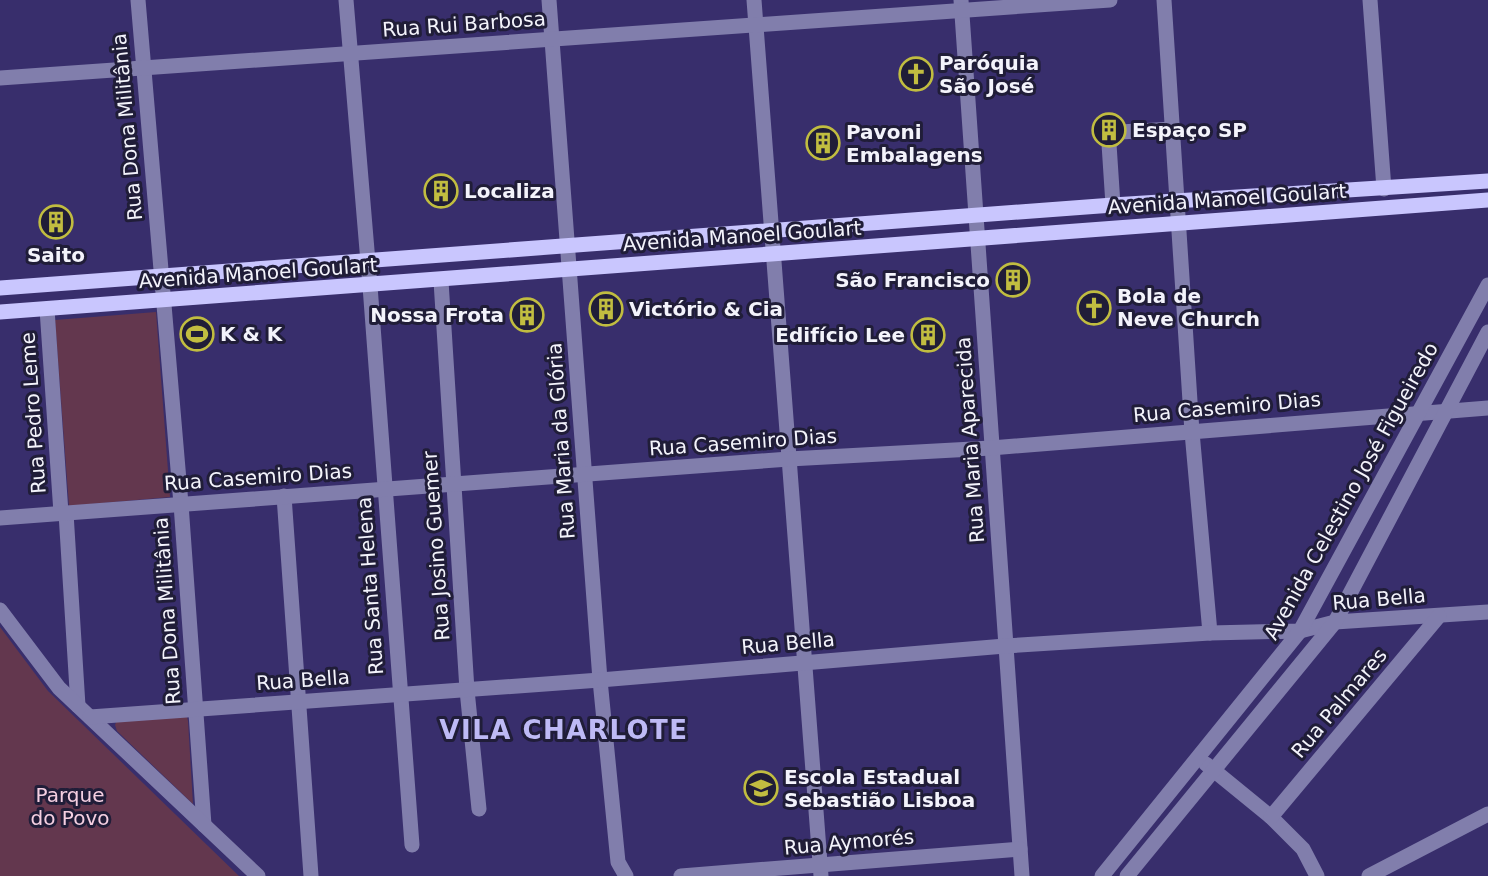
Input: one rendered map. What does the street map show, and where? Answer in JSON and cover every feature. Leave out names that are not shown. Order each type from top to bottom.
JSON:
[{"type":"main road","name":"Avenida Manoel Goulart","points":[[0,288],[161,274],[1113,205],[1488,181]]},
{"type":"main road","name":"Avenida Manoel Goulart","points":[[0,312],[163,302],[1488,200]]},
{"type":"street","name":"Rua Dona Militânia","points":[[138,0],[181,504],[204,825]]},
{"type":"street","name":"Rua Santa Helena","points":[[346,0],[412,845]]},
{"type":"street","name":"Rua Maria da Glória","points":[[549,0],[600,680],[618,862],[626,876]]},
{"type":"street","points":[[754,0],[821,871]]},
{"type":"street","name":"Rua Rui Barbosa","points":[[0,78],[756,25],[961,5],[1110,0]]},
{"type":"street","points":[[1164,0],[1192,432],[1210,633]]},
{"type":"street","points":[[1370,0],[1384,189]]},
{"type":"street","name":"Rua Maria Aparecida","points":[[961,5],[1022,876]]},
{"type":"street","points":[[1113,205],[1109,144],[1120,132],[1173,129]]},
{"type":"street","name":"Rua Josino Guemer","points":[[441,281],[452,484],[467,690],[479,809]]},
{"type":"street","name":"Avenida Celestino José Figueiredo","points":[[1102,876],[1300,631],[1488,285]]},
{"type":"street","name":"Rua Pedro Leme","points":[[47,309],[78,706]]},
{"type":"street","name":"Avenida Celestino José Figueiredo","points":[[1128,876],[1335,622],[1488,333]]},
{"type":"street","name":"Rua Casemiro Dias","points":[[0,518],[789,459],[991,448],[1488,408]]},
{"type":"street","points":[[284,496],[311,876]]},
{"type":"street","points":[[0,610],[59,688],[258,876]]},
{"type":"street","name":"Rua Bella","points":[[90,717],[600,680],[1005,646],[1210,633],[1300,631],[1335,622],[1488,612]]},
{"type":"street","name":"Rua Palmares","points":[[1271,817],[1438,616]]},
{"type":"street","points":[[1199,758],[1271,817],[1303,849],[1317,876]]},
{"type":"street","points":[[1369,876],[1488,814]]},
{"type":"street","name":"Rua Aymorés","points":[[681,876],[821,871],[1020,849]]},
{"type":"green space","points":[[156,312],[170,497],[69,506],[55,320]]},
{"type":"green space","name":"Parque do Povo","points":[[0,627],[48,691],[239,876],[0,876]]},
{"type":"green space","points":[[187,717],[193,804],[117,731],[115,725],[117,720]]},
{"type":"place","name":"Paróquia São José","points":[[916,74]]},
{"type":"place","name":"Espaço SP","points":[[1109,130]]},
{"type":"place","name":"Pavoni Embalagens","points":[[823,143]]},
{"type":"place","name":"Localiza","points":[[441,191]]},
{"type":"place","name":"Saito","points":[[56,222]]},
{"type":"place","name":"São Francisco","points":[[1013,280]]},
{"type":"place","name":"Bola de Neve Church","points":[[1094,308]]},
{"type":"place","name":"Victório & Cia","points":[[606,309]]},
{"type":"place","name":"Nossa Frota","points":[[527,315]]},
{"type":"place","name":"K & K","points":[[197,334]]},
{"type":"place","name":"Edifício Lee","points":[[928,335]]},
{"type":"place","name":"Escola Estadual Sebastião Lisboa","points":[[761,788]]},
{"type":"district","name":"VILA CHARLOTE","points":[[564,730]]}]
